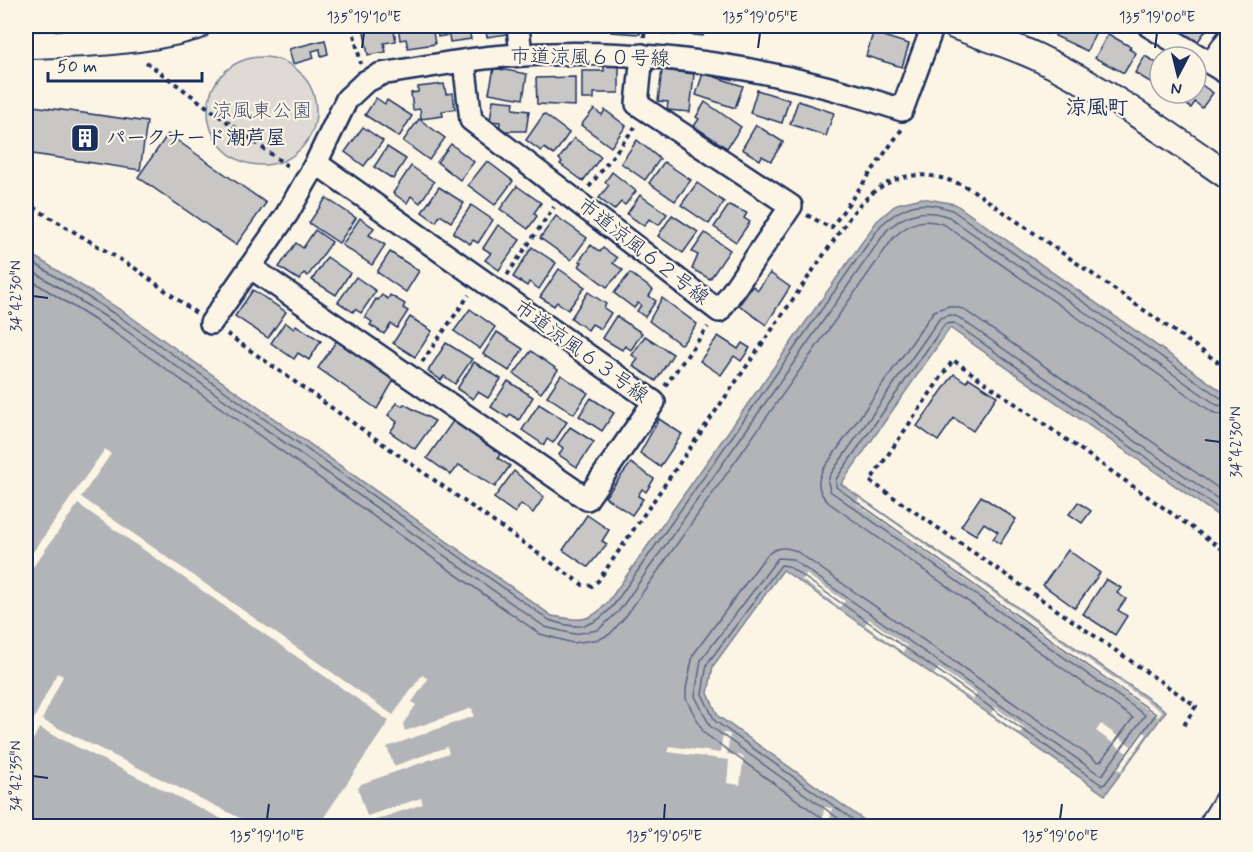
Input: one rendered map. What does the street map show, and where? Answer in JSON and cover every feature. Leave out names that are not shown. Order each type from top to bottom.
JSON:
[{"type":"street","points":[[26,45],[84,44],[136,38],[196,26]]},
{"type":"street","points":[[518,26],[521,55]]},
{"type":"street","name":"市道涼風６０号線","points":[[211,323],[287,214],[311,172],[341,110],[355,90],[381,74],[521,55],[642,55],[718,63],[793,78],[902,110],[933,26]]},
{"type":"street","points":[[956,26],[1036,57],[1086,82],[1145,117],[1227,176]]},
{"type":"street","points":[[1151,26],[1219,68],[1227,39]]},
{"type":"street","points":[[642,55],[637,104],[791,206]]},
{"type":"street","name":"市道涼風６２号線","points":[[464,61],[471,120],[719,311],[791,206]]},
{"type":"street","name":"市道涼風６３号線","points":[[250,267],[587,498],[654,402],[488,285],[311,172]]},
{"type":"street","points":[[1212,826],[1227,800]]},
{"type":"path","points":[[352,26],[365,82]]},
{"type":"path","points":[[147,62],[311,172]]},
{"type":"path","points":[[411,378],[488,285],[648,111]]},
{"type":"path","points":[[791,206],[831,228],[904,126]]},
{"type":"path","points":[[26,203],[136,269],[583,585],[592,586],[598,582],[852,214],[872,192],[905,176],[942,176],[971,189],[1227,369]]},
{"type":"path","points":[[654,402],[719,311]]},
{"type":"path","points":[[1184,725],[1196,706],[870,481],[953,360],[1227,553]]},
{"type":"green space","name":"涼風東公園","points":[[262,57],[292,66],[300,73],[307,81],[316,111],[307,141],[300,149],[292,156],[262,165],[232,156],[224,149],[217,141],[208,111],[217,81],[224,73],[232,66]]},
{"type":"water","points":[[922,198],[955,204],[1227,395],[1227,522],[950,328],[841,484],[1166,711],[1105,795],[783,570],[713,666],[708,693],[718,716],[872,826],[26,826],[26,251],[124,312],[552,616],[583,619],[595,614],[608,602],[877,221],[897,204]]},
{"type":"pier","points":[[105,449],[111,454],[81,497],[393,715],[422,675],[428,679],[412,702],[416,705],[403,724],[405,731],[472,708],[474,716],[387,747],[394,766],[447,747],[449,753],[361,784],[358,789],[367,816],[421,798],[423,804],[357,826],[318,826],[389,721],[78,504],[30,571],[26,568],[26,562]]},
{"type":"pier","points":[[859,498],[1162,712],[1158,717],[856,503]]},
{"type":"pier","points":[[806,574],[845,601],[840,607],[802,580]]},
{"type":"pier","points":[[869,619],[907,646],[903,652],[865,625]]},
{"type":"pier","points":[[939,668],[977,694],[973,700],[934,674]]},
{"type":"pier","points":[[57,673],[63,676],[42,720],[256,826],[236,826],[39,728],[26,754],[26,735]]},
{"type":"pier","points":[[995,707],[1025,728],[1020,734],[991,713]]},
{"type":"pier","points":[[1101,724],[1131,746],[1142,731],[1147,734],[1121,771],[1116,767],[1127,753],[1096,731]]},
{"type":"pier","points":[[723,733],[730,734],[727,754],[744,756],[740,785],[727,783],[729,760],[668,752],[669,746],[720,753]]},
{"type":"pier","points":[[824,807],[832,808],[829,826],[822,826]]},
{"type":"pier","points":[[771,820],[822,826],[770,826]]},
{"type":"building","points":[[363,26],[393,26],[396,41],[384,43],[386,52],[368,55]]},
{"type":"building","points":[[398,26],[432,26],[435,44],[408,48],[406,39],[400,40]]},
{"type":"building","points":[[436,26],[468,26],[471,39],[450,42],[449,35],[438,37]]},
{"type":"building","points":[[474,26],[506,26],[508,34],[487,37],[486,31],[475,33]]},
{"type":"building","points":[[611,26],[641,26],[640,34],[611,32]]},
{"type":"building","points":[[653,26],[677,26],[675,35],[652,32]]},
{"type":"building","points":[[688,26],[721,26],[720,31],[705,29],[703,36],[687,34]]},
{"type":"building","points":[[1029,26],[1051,26],[1047,34]]},
{"type":"building","points":[[1060,26],[1096,26],[1097,29],[1087,51],[1055,36]]},
{"type":"building","points":[[1179,26],[1209,26],[1196,44],[1176,31]]},
{"type":"building","points":[[873,33],[909,44],[902,67],[866,56]]},
{"type":"building","points":[[1108,34],[1131,47],[1129,49],[1136,53],[1124,73],[1095,58]]},
{"type":"building","points":[[325,40],[328,54],[321,56],[320,49],[312,51],[314,58],[293,64],[289,49]]},
{"type":"building","points":[[1145,56],[1148,58],[1148,81],[1135,73]]},
{"type":"building","points":[[604,65],[619,65],[619,93],[594,93],[594,99],[582,99],[582,71],[604,71]]},
{"type":"building","points":[[494,68],[527,74],[523,99],[489,93]]},
{"type":"building","points":[[662,70],[694,74],[690,112],[667,110],[668,102],[658,101]]},
{"type":"building","points":[[703,73],[743,86],[735,108],[696,95]]},
{"type":"building","points":[[575,77],[575,106],[537,104],[536,78]]},
{"type":"building","points":[[444,84],[446,94],[453,93],[455,109],[442,111],[443,116],[421,119],[420,109],[413,110],[411,93],[418,92],[418,87]]},
{"type":"building","points":[[1208,89],[1213,93],[1208,100]]},
{"type":"building","points":[[757,90],[789,100],[782,123],[750,113]]},
{"type":"building","points":[[376,98],[385,104],[387,100],[412,116],[399,137],[365,115]]},
{"type":"building","points":[[493,100],[514,102],[513,109],[529,111],[526,131],[499,131],[500,122],[490,121]]},
{"type":"building","points":[[798,101],[834,113],[826,136],[790,124]]},
{"type":"building","points":[[705,102],[741,127],[727,148],[694,126],[699,119],[696,117]]},
{"type":"building","name":"パークナード潮芦屋","points":[[26,105],[147,122],[140,170],[26,153]]},
{"type":"building","points":[[594,109],[602,115],[605,110],[626,126],[611,147],[581,125]]},
{"type":"building","points":[[544,114],[569,133],[554,155],[544,148],[541,151],[526,140]]},
{"type":"building","points":[[419,119],[445,138],[429,160],[403,141]]},
{"type":"building","points":[[756,125],[783,142],[771,161],[762,156],[760,160],[742,149]]},
{"type":"building","points":[[363,127],[383,141],[364,166],[345,152]]},
{"type":"building","points":[[168,134],[266,203],[236,245],[138,177]]},
{"type":"building","points":[[574,138],[601,157],[583,181],[560,164],[562,162],[559,159]]},
{"type":"building","points":[[637,140],[660,159],[645,180],[621,163]]},
{"type":"building","points":[[451,144],[474,162],[460,180],[437,162]]},
{"type":"building","points":[[387,147],[406,159],[393,179],[374,167]]},
{"type":"building","points":[[487,161],[513,181],[495,205],[468,185]]},
{"type":"building","points":[[664,162],[691,180],[675,201],[649,183]]},
{"type":"building","points":[[411,166],[434,182],[420,203],[411,196],[407,203],[393,193]]},
{"type":"building","points":[[612,172],[636,191],[625,205],[621,202],[614,210],[599,198],[609,185],[605,182]]},
{"type":"building","points":[[697,183],[724,202],[709,224],[681,205]]},
{"type":"building","points":[[517,186],[541,203],[534,213],[537,216],[528,229],[500,209]]},
{"type":"building","points":[[439,187],[464,203],[451,222],[440,215],[436,222],[422,212]]},
{"type":"building","points":[[640,195],[667,214],[659,225],[649,219],[644,226],[627,214]]},
{"type":"building","points":[[326,198],[356,218],[339,243],[309,223]]},
{"type":"building","points":[[471,205],[493,220],[478,243],[473,240],[470,244],[453,233]]},
{"type":"building","points":[[729,205],[747,213],[744,218],[750,222],[736,242],[714,227]]},
{"type":"building","points":[[672,215],[698,232],[683,253],[658,236]]},
{"type":"building","points":[[556,216],[587,238],[571,260],[540,238]]},
{"type":"building","points":[[360,218],[374,228],[369,235],[385,245],[372,265],[342,245]]},
{"type":"building","points":[[498,225],[520,240],[499,270],[485,260],[491,253],[483,248]]},
{"type":"building","points":[[315,230],[332,242],[308,276],[304,273],[299,280],[279,267],[296,243],[303,248]]},
{"type":"building","points":[[705,233],[730,250],[710,279],[692,269],[698,255],[692,252]]},
{"type":"building","points":[[591,245],[600,252],[603,248],[617,258],[613,263],[623,270],[607,287],[579,266],[582,262],[579,261]]},
{"type":"building","points":[[532,247],[556,263],[539,289],[529,282],[527,286],[513,277]]},
{"type":"building","points":[[390,252],[419,271],[406,292],[377,272]]},
{"type":"building","points":[[327,257],[350,273],[336,295],[312,280]]},
{"type":"building","points":[[559,269],[585,287],[568,310],[557,302],[554,306],[540,297]]},
{"type":"building","points":[[630,273],[653,290],[649,296],[656,301],[645,317],[637,311],[641,305],[638,303],[634,308],[614,293]]},
{"type":"building","points":[[770,273],[790,287],[766,325],[739,305],[753,286],[758,290]]},
{"type":"building","points":[[356,277],[376,291],[361,313],[355,309],[353,312],[338,302]]},
{"type":"building","points":[[253,290],[286,312],[268,338],[235,316]]},
{"type":"building","points":[[588,292],[606,304],[604,308],[611,313],[601,329],[592,324],[588,330],[571,318]]},
{"type":"building","points":[[382,295],[388,299],[390,295],[405,304],[403,308],[408,311],[397,328],[391,324],[384,334],[370,325],[372,322],[365,317],[376,299],[378,300]]},
{"type":"building","points":[[662,298],[697,324],[683,343],[680,344],[649,321]]},
{"type":"building","points":[[470,309],[495,327],[480,349],[454,331]]},
{"type":"building","points":[[616,316],[642,333],[631,350],[625,346],[622,350],[602,338]]},
{"type":"building","points":[[410,317],[432,331],[415,357],[393,343]]},
{"type":"building","points":[[285,322],[294,329],[296,325],[321,341],[309,360],[298,353],[294,359],[271,343]]},
{"type":"building","points":[[497,332],[523,349],[509,371],[483,354]]},
{"type":"building","points":[[645,336],[673,354],[656,381],[633,366],[638,359],[632,355]]},
{"type":"building","points":[[718,336],[738,349],[742,343],[750,348],[741,361],[734,356],[721,375],[700,361]]},
{"type":"building","points":[[337,340],[379,365],[377,368],[394,380],[377,409],[318,368]]},
{"type":"building","points":[[446,343],[472,359],[455,384],[444,376],[441,380],[428,371]]},
{"type":"building","points":[[531,351],[558,370],[541,393],[514,374]]},
{"type":"building","points":[[474,362],[501,379],[488,398],[478,392],[473,399],[457,389]]},
{"type":"building","points":[[954,374],[966,382],[969,378],[997,396],[973,431],[954,418],[938,441],[917,426]]},
{"type":"building","points":[[561,375],[588,393],[574,414],[547,396]]},
{"type":"building","points":[[508,381],[533,397],[519,420],[510,414],[508,418],[491,407]]},
{"type":"building","points":[[591,398],[614,413],[602,431],[579,416]]},
{"type":"building","points":[[397,403],[402,406],[404,404],[435,421],[415,449],[390,432],[397,422],[388,415]]},
{"type":"building","points":[[539,404],[567,422],[553,443],[547,439],[544,445],[522,430]]},
{"type":"building","points":[[659,419],[682,434],[660,467],[640,453]]},
{"type":"building","points":[[453,421],[500,454],[498,458],[510,466],[495,487],[459,465],[451,475],[427,458]]},
{"type":"building","points":[[570,427],[594,442],[577,467],[559,455],[563,448],[558,444]]},
{"type":"building","points":[[631,463],[654,479],[646,492],[642,489],[638,496],[643,499],[632,515],[605,497]]},
{"type":"building","points":[[514,471],[544,497],[533,513],[521,504],[515,513],[494,498]]},
{"type":"building","points":[[981,496],[1016,519],[1000,544],[993,539],[998,532],[984,523],[976,535],[961,526]]},
{"type":"building","points":[[1078,502],[1091,511],[1082,523],[1069,514]]},
{"type":"building","points":[[587,515],[609,530],[602,541],[607,544],[588,567],[563,550]]},
{"type":"building","points":[[1068,550],[1100,573],[1075,608],[1043,585]]},
{"type":"building","points":[[1106,579],[1121,588],[1117,593],[1126,599],[1118,610],[1127,616],[1115,635],[1083,614]]},
{"type":"place","name":"パークナード潮芦屋","points":[[85,138]]},
{"type":"district","name":"涼風町","points":[[1097,108]]}]
